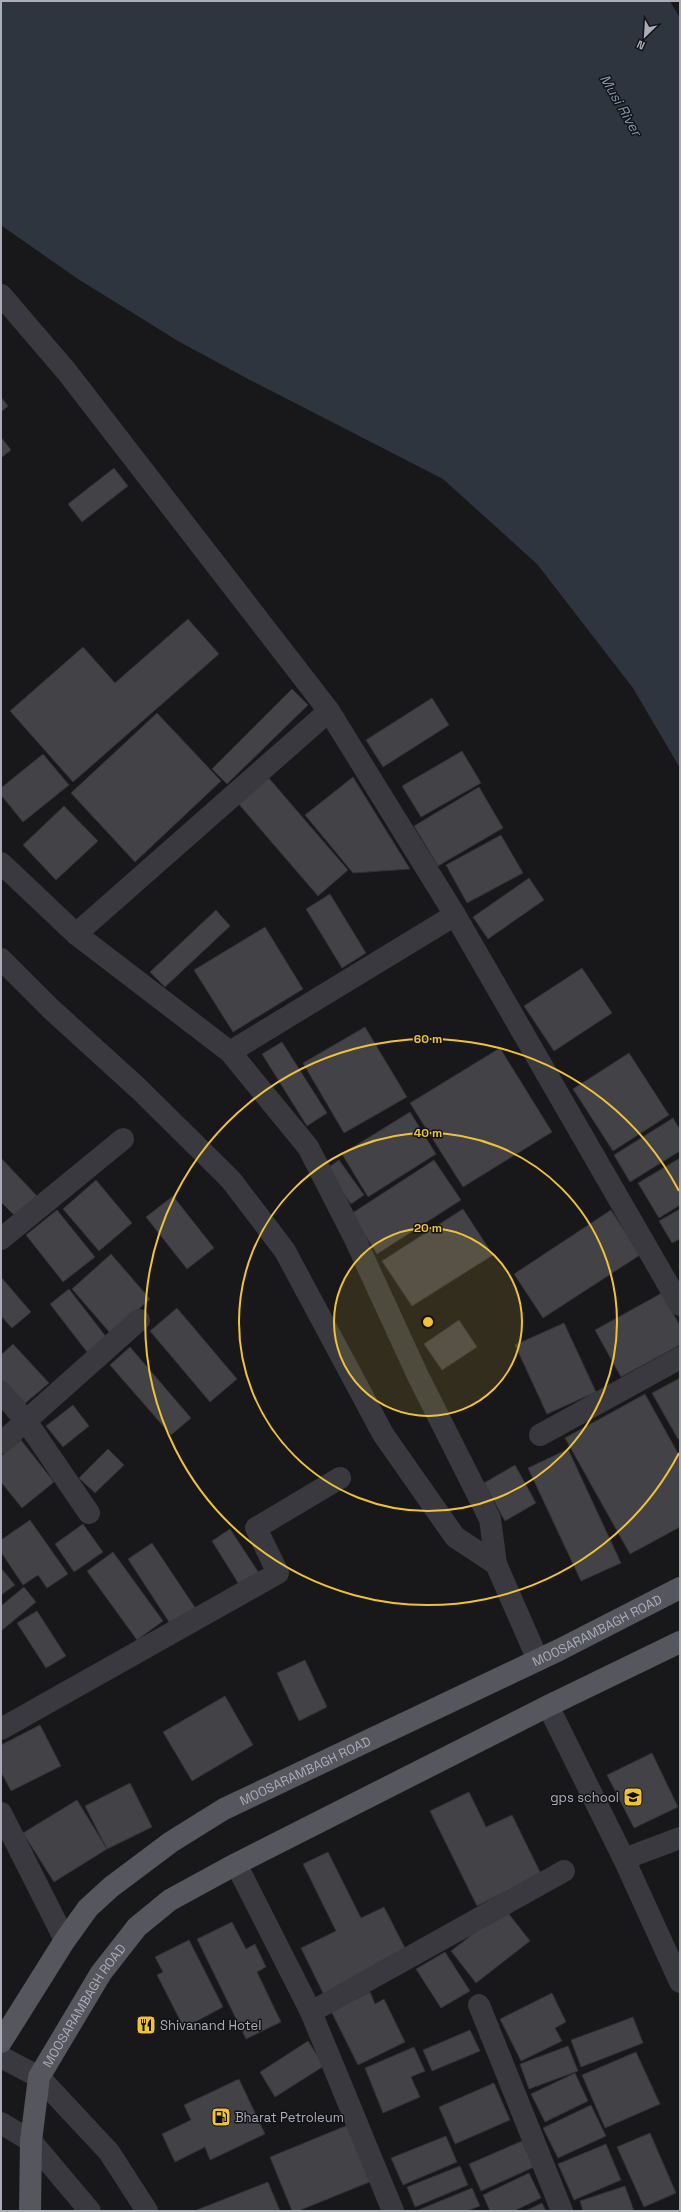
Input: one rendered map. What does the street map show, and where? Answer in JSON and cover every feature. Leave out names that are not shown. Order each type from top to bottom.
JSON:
[{"type":"main road","name":"MOOSARAMBAGH ROAD","points":[[1,2042],[65,1940],[88,1908],[111,1887],[171,1842],[224,1809],[538,1660],[680,1588]]},
{"type":"main road","name":"MOOSARAMBAGH ROAD","points":[[39,2077],[101,1973],[137,1927],[170,1900],[236,1864],[548,1706],[680,1642]]},
{"type":"main road","points":[[30,2211],[31,2141],[39,2077]]},
{"type":"street","points":[[1,295],[67,372],[329,710],[454,916],[680,1305]]},
{"type":"street","points":[[76,934],[329,710]]},
{"type":"street","points":[[1,863],[76,934],[230,1052],[308,1147],[354,1237],[418,1376],[490,1519],[496,1564],[538,1660]]},
{"type":"street","points":[[230,1052],[454,916]]},
{"type":"street","points":[[1,959],[51,1010],[139,1089],[232,1180],[285,1251],[383,1434],[455,1537],[496,1564]]},
{"type":"street","points":[[1,1239],[123,1139]]},
{"type":"street","points":[[1,1443],[139,1320]]},
{"type":"street","points":[[540,1435],[680,1358]]},
{"type":"street","points":[[1,1392],[26,1421],[89,1514]]},
{"type":"street","points":[[1,1728],[278,1573],[256,1528],[340,1478]]},
{"type":"street","points":[[548,1706],[678,1972]]},
{"type":"street","points":[[1,1813],[65,1940]]},
{"type":"street","points":[[624,1859],[680,1838]]},
{"type":"street","points":[[236,1864],[310,2012],[393,2211]]},
{"type":"street","points":[[310,2012],[564,1871]]},
{"type":"street","points":[[479,2005],[562,2211]]},
{"type":"street","points":[[1,2058],[39,2077],[109,2152],[147,2211]]},
{"type":"street","points":[[1,2122],[31,2141],[90,2211]]},
{"type":"water","name":"Musi River","points":[[1,1],[670,1],[680,18],[680,768],[633,688],[537,564],[443,479],[248,379],[178,341],[78,279],[2,226]]},
{"type":"building","points":[[1,397],[8,406],[1,412]]},
{"type":"building","points":[[1,437],[11,450],[1,458]]},
{"type":"building","points":[[114,468],[128,486],[82,522],[68,504]]},
{"type":"building","points":[[188,619],[219,654],[73,782],[10,711],[83,647],[115,683]]},
{"type":"building","points":[[292,689],[308,705],[227,784],[212,769]]},
{"type":"building","points":[[432,698],[449,725],[383,767],[366,740]]},
{"type":"building","points":[[157,713],[221,781],[135,862],[71,793]]},
{"type":"building","points":[[462,751],[481,783],[421,817],[402,786]]},
{"type":"building","points":[[43,754],[69,785],[23,822],[1,795],[1,788]]},
{"type":"building","points":[[267,776],[348,870],[318,896],[237,802]]},
{"type":"building","points":[[353,777],[410,869],[353,873],[305,815]]},
{"type":"building","points":[[479,787],[503,828],[438,866],[414,826]]},
{"type":"building","points":[[64,806],[98,841],[56,880],[23,845]]},
{"type":"building","points":[[501,835],[523,873],[467,903],[446,865]]},
{"type":"building","points":[[529,878],[544,900],[488,939],[473,917]]},
{"type":"building","points":[[330,894],[366,953],[342,968],[306,909]]},
{"type":"building","points":[[216,910],[230,926],[165,987],[150,972]]},
{"type":"building","points":[[265,927],[303,989],[233,1032],[194,970]]},
{"type":"building","points":[[582,968],[612,1013],[554,1051],[524,1006]]},
{"type":"building","points":[[365,1027],[407,1097],[344,1133],[303,1063]]},
{"type":"building","points":[[282,1042],[327,1113],[307,1126],[262,1054]]},
{"type":"building","points":[[500,1048],[552,1132],[463,1187],[410,1103]]},
{"type":"building","points":[[629,1053],[669,1115],[613,1151],[573,1089]]},
{"type":"building","points":[[410,1112],[436,1154],[368,1197],[342,1154]]},
{"type":"building","points":[[673,1118],[680,1130],[680,1151],[630,1182],[614,1155]]},
{"type":"building","points":[[1,1158],[37,1196],[15,1216],[1,1202]]},
{"type":"building","points":[[680,1158],[680,1205],[659,1218],[638,1183]]},
{"type":"building","points":[[339,1160],[364,1195],[351,1204],[326,1169]]},
{"type":"building","points":[[434,1160],[461,1200],[377,1254],[351,1214]]},
{"type":"building","points":[[96,1180],[132,1223],[99,1251],[63,1209]]},
{"type":"building","points":[[173,1196],[214,1248],[187,1269],[146,1217]]},
{"type":"building","points":[[463,1209],[493,1255],[412,1306],[382,1261]]},
{"type":"building","points":[[680,1209],[680,1239],[672,1243],[659,1221]]},
{"type":"building","points":[[57,1210],[95,1257],[63,1282],[26,1235]]},
{"type":"building","points":[[611,1210],[640,1255],[543,1318],[514,1274]]},
{"type":"building","points":[[111,1254],[150,1299],[111,1334],[72,1289]]},
{"type":"building","points":[[1,1277],[31,1312],[12,1328],[1,1316]]},
{"type":"building","points":[[69,1289],[107,1338],[87,1352],[50,1304]]},
{"type":"building","points":[[662,1293],[680,1326],[680,1345],[621,1377],[595,1330]]},
{"type":"building","points":[[177,1308],[237,1379],[210,1402],[150,1331]]},
{"type":"building","points":[[459,1320],[477,1347],[442,1370],[424,1344]]},
{"type":"building","points":[[564,1323],[596,1392],[547,1414],[515,1345]]},
{"type":"building","points":[[13,1344],[49,1383],[23,1405],[1,1380],[1,1355]]},
{"type":"building","points":[[130,1347],[191,1418],[171,1435],[110,1365]]},
{"type":"building","points":[[680,1378],[680,1438],[678,1439],[652,1393]]},
{"type":"building","points":[[645,1394],[680,1457],[680,1527],[630,1554],[565,1438]]},
{"type":"building","points":[[73,1405],[89,1426],[63,1447],[46,1426]]},
{"type":"building","points":[[21,1440],[54,1482],[22,1508],[1,1482],[1,1456]]},
{"type":"building","points":[[108,1449],[124,1465],[95,1493],[79,1478]]},
{"type":"building","points":[[568,1449],[621,1563],[581,1581],[528,1468]]},
{"type":"building","points":[[515,1465],[536,1503],[505,1521],[484,1483]]},
{"type":"building","points":[[30,1520],[68,1574],[47,1588],[38,1575],[23,1585],[1,1552],[1,1540]]},
{"type":"building","points":[[83,1524],[103,1552],[74,1572],[55,1544]]},
{"type":"building","points":[[230,1529],[259,1573],[240,1586],[212,1541]]},
{"type":"building","points":[[152,1543],[196,1609],[171,1625],[128,1559]]},
{"type":"building","points":[[113,1552],[163,1621],[137,1640],[87,1571]]},
{"type":"building","points":[[1,1568],[15,1585],[1,1595]]},
{"type":"building","points":[[24,1587],[36,1602],[1,1631],[1,1606]]},
{"type":"building","points":[[37,1611],[66,1656],[46,1668],[17,1623]]},
{"type":"building","points":[[305,1660],[327,1707],[299,1721],[277,1673]]},
{"type":"building","points":[[225,1696],[253,1745],[192,1781],[163,1732]]},
{"type":"building","points":[[40,1725],[61,1766],[11,1791],[1,1772],[1,1745]]},
{"type":"building","points":[[652,1753],[678,1807],[634,1828],[607,1775]]},
{"type":"building","points":[[130,1783],[152,1827],[107,1849],[85,1806]]},
{"type":"building","points":[[469,1792],[486,1827],[512,1815],[541,1874],[477,1906],[430,1811]]},
{"type":"building","points":[[77,1800],[107,1849],[54,1882],[23,1833]]},
{"type":"building","points":[[328,1852],[361,1918],[384,1907],[408,1954],[324,1995],[301,1948],[336,1931],[303,1864]]},
{"type":"building","points":[[505,1909],[530,1941],[476,1983],[451,1951]]},
{"type":"building","points":[[232,1922],[246,1949],[255,1944],[266,1967],[257,1972],[281,2022],[246,2039],[197,1939]]},
{"type":"building","points":[[189,1940],[223,2007],[184,2028],[157,1975],[163,1972],[155,1957]]},
{"type":"building","points":[[445,1952],[470,1991],[441,2008],[416,1969]]},
{"type":"building","points":[[370,1992],[375,2004],[384,1999],[405,2042],[358,2065],[331,2011]]},
{"type":"building","points":[[552,1993],[566,2022],[555,2028],[562,2041],[521,2061],[500,2019]]},
{"type":"building","points":[[633,2017],[643,2043],[581,2067],[571,2040]]},
{"type":"building","points":[[470,2030],[480,2051],[432,2071],[423,2050]]},
{"type":"building","points":[[308,2041],[324,2066],[275,2097],[260,2072]]},
{"type":"building","points":[[568,2046],[578,2071],[529,2089],[520,2064]]},
{"type":"building","points":[[414,2047],[425,2071],[411,2077],[420,2097],[383,2113],[365,2068]]},
{"type":"building","points":[[636,2052],[660,2104],[605,2128],[582,2075]]},
{"type":"building","points":[[575,2073],[588,2101],[545,2122],[531,2094]]},
{"type":"building","points":[[239,2079],[265,2134],[210,2160],[205,2147],[175,2162],[162,2134],[191,2120],[184,2105]]},
{"type":"building","points":[[494,2083],[510,2120],[455,2144],[439,2107]]},
{"type":"building","points":[[591,2105],[606,2136],[558,2158],[543,2128]]},
{"type":"building","points":[[348,2125],[372,2181],[298,2211],[292,2211],[270,2157]]},
{"type":"building","points":[[650,2133],[676,2193],[644,2207],[617,2147]]},
{"type":"building","points":[[446,2136],[457,2162],[403,2185],[391,2158]]},
{"type":"building","points":[[522,2141],[534,2167],[481,2191],[469,2164]]},
{"type":"building","points":[[606,2144],[621,2180],[574,2200],[558,2164]]},
{"type":"building","points":[[460,2166],[468,2185],[415,2207],[407,2187]]},
{"type":"building","points":[[529,2173],[541,2198],[514,2211],[490,2211],[483,2195]]},
{"type":"building","points":[[268,2182],[280,2211],[194,2211]]},
{"type":"building","points":[[625,2186],[634,2211],[583,2211],[580,2201]]},
{"type":"building","points":[[472,2188],[480,2206],[467,2211],[416,2211]]},
{"type":"building","points":[[542,2203],[546,2211],[525,2211]]},
{"type":"place","name":"gps school","points":[[633,1797]]},
{"type":"place","name":"Shivanand Hotel","points":[[146,2025]]},
{"type":"place","name":"Bharat Petroleum","points":[[221,2117]]}]
